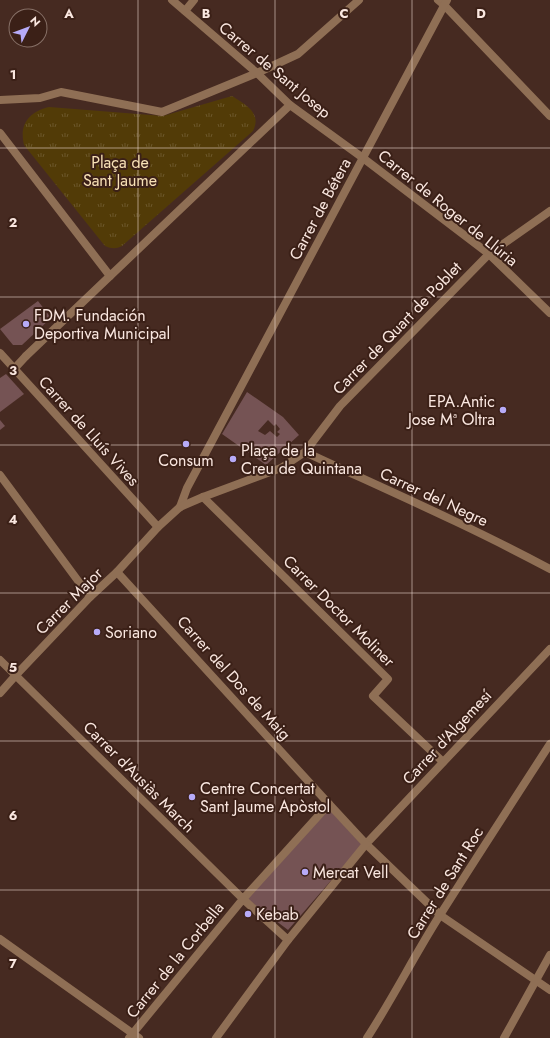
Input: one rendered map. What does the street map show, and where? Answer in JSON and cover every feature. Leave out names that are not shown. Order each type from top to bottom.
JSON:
[{"type":"street","name":"Carrer de Sant Josep","points":[[172,0],[256,73],[290,105],[363,158]]},
{"type":"street","points":[[185,11],[194,0]]},
{"type":"street","points":[[0,100],[40,98],[61,92],[162,112],[298,54],[359,0]]},
{"type":"street","points":[[443,2],[550,116]]},
{"type":"street","name":"Carrer de Bétera","points":[[180,507],[187,488],[363,158],[443,2]]},
{"type":"street","points":[[14,369],[290,105]]},
{"type":"street","points":[[0,133],[110,276]]},
{"type":"street","name":"Carrer de Roger de Llúria","points":[[363,158],[489,254],[550,313]]},
{"type":"street","name":"Carrer de Quart de Poblet","points":[[203,497],[281,468],[305,452],[340,406],[489,254],[550,212]]},
{"type":"street","name":"Carrer de Lluís Vives","points":[[0,353],[158,528]]},
{"type":"street","name":"Carrer del Negre","points":[[305,452],[457,522],[550,569]]},
{"type":"street","points":[[0,474],[90,597]]},
{"type":"street","points":[[158,528],[180,507],[203,497]]},
{"type":"street","name":"Carrer Doctor Moliner","points":[[203,497],[388,678],[373,696],[443,762]]},
{"type":"street","name":"Carrer Major","points":[[0,693],[90,597],[117,572],[158,528]]},
{"type":"street","name":"Carrer del Dos de Maig","points":[[117,572],[366,844],[440,915],[550,990]]},
{"type":"street","name":"Carrer d'Algemesí","points":[[216,1038],[288,940],[366,844],[550,649]]},
{"type":"street","name":"Carrer d'Ausiàs March","points":[[0,660],[243,899],[288,940]]},
{"type":"street","name":"Carrer de Sant Roc","points":[[367,1038],[440,915],[550,744]]},
{"type":"street","name":"Carrer de la Corbella","points":[[134,1037],[243,899],[329,804]]},
{"type":"street","points":[[0,939],[134,1037]]},
{"type":"street","points":[[504,1038],[550,955]]},
{"type":"green space","name":"Plaça de Sant Jaume","points":[[232,96],[247,106],[254,114],[255,125],[253,131],[118,248],[105,246],[24,145],[23,131],[27,120],[36,112],[49,107],[163,116]]},
{"type":"building","name":"FDM. Fundación Deportiva Municipal","points":[[38,301],[51,318],[22,345],[13,345],[0,329]]},
{"type":"building","points":[[6,374],[24,394],[0,412],[0,378]]},
{"type":"building","points":[[247,392],[283,417],[299,435],[266,465],[222,434]],"holes":[[[268,420],[274,426],[276,424],[280,429],[277,432],[280,434],[277,437],[270,431],[265,435],[258,431]]]},
{"type":"building","points":[[0,420],[5,426],[0,430]]},
{"type":"building","name":"Mercat Vell","points":[[329,809],[362,845],[288,930],[247,899]]},
{"type":"place","name":"FDM. Fundación Deportiva Municipal","points":[[26,324]]},
{"type":"place","name":"EPA.Antic Jose Mª Oltra","points":[[503,410]]},
{"type":"place","name":"Consum","points":[[186,444]]},
{"type":"place","name":"Plaça de la Creu de Quintana","points":[[233,459]]},
{"type":"place","name":"Soriano","points":[[97,632]]},
{"type":"place","name":"Centre Concertat Sant Jaume Apòstol","points":[[192,797]]},
{"type":"place","name":"Mercat Vell","points":[[305,872]]},
{"type":"place","name":"Kebab","points":[[248,914]]}]
